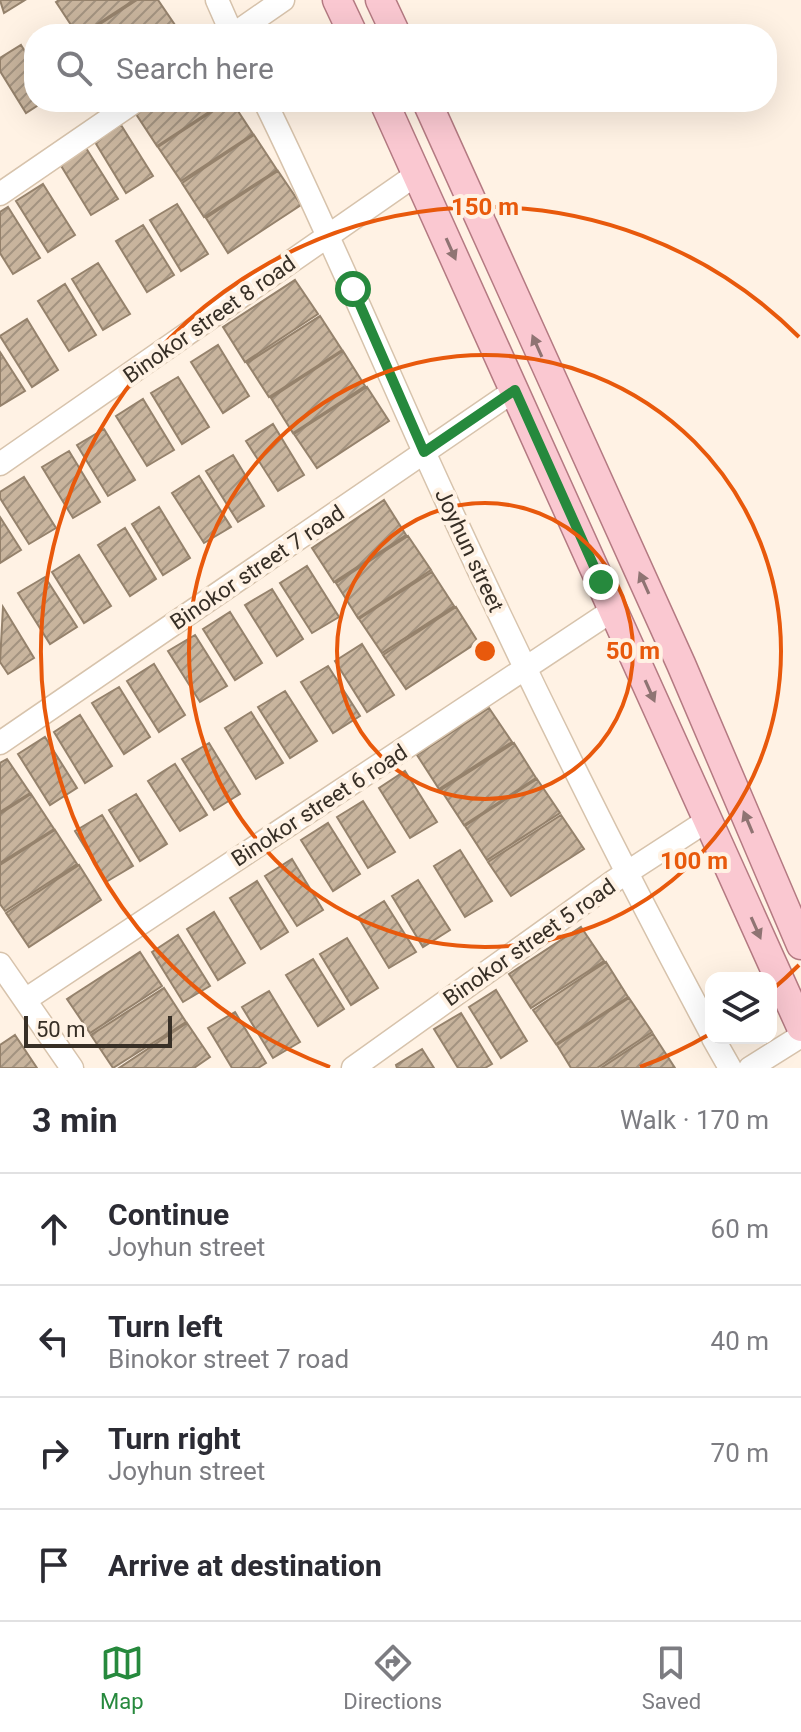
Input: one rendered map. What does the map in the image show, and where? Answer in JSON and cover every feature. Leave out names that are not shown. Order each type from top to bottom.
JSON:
[{"type":"main road","points":[[337,0],[348,24]]},
{"type":"main road","points":[[380,0],[391,24]]},
{"type":"main road","points":[[389,112],[801,1027]]},
{"type":"main road","points":[[432,112],[681,664],[801,945]]},
{"type":"street","points":[[217,0],[228,24]]},
{"type":"street","points":[[248,24],[283,0]]},
{"type":"street","points":[[0,194],[119,112]]},
{"type":"street","name":"Joyhun street","points":[[270,112],[330,235],[424,452],[525,669],[625,874],[705,1023]]},
{"type":"street","name":"Binokor street 8 road","points":[[0,464],[417,174]]},
{"type":"street","name":"Binokor street 7 road","points":[[0,743],[515,390]]},
{"type":"street","name":"Binokor street 6 road","points":[[25,1000],[613,610]]},
{"type":"street","name":"Binokor street 5 road","points":[[353,1068],[625,874],[708,820]]},
{"type":"street","points":[[0,964],[72,1068]]},
{"type":"street","points":[[750,1068],[801,1036]]},
{"type":"street","name":"Joyhun street","points":[[716,1044],[730,1068]]},
{"type":"building","points":[[0,0],[25,0],[4,13]]},
{"type":"building","points":[[134,0],[97,24],[70,24],[56,2]]},
{"type":"building","points":[[137,0],[158,0],[174,24],[100,24]]},
{"type":"building","points":[[21,45],[24,50],[24,110],[0,71],[0,58]]},
{"type":"building","points":[[135,112],[209,112],[157,146]]},
{"type":"building","points":[[212,112],[239,112],[253,134],[181,181],[158,147]]},
{"type":"building","points":[[121,125],[153,176],[126,193],[95,142]]},
{"type":"building","points":[[254,135],[277,170],[204,217],[182,183]]},
{"type":"building","points":[[86,148],[118,199],[91,215],[60,164]]},
{"type":"building","points":[[278,171],[301,205],[228,253],[206,218]]},
{"type":"building","points":[[43,184],[75,235],[48,252],[16,201]]},
{"type":"building","points":[[177,204],[208,254],[181,271],[150,220]]},
{"type":"building","points":[[8,207],[40,258],[13,274],[0,253],[0,212]]},
{"type":"building","points":[[143,225],[174,275],[147,292],[116,241]]},
{"type":"building","points":[[98,263],[130,314],[103,330],[72,279]]},
{"type":"building","points":[[295,280],[318,314],[245,362],[223,327]]},
{"type":"building","points":[[65,284],[96,335],[69,351],[38,301]]},
{"type":"building","points":[[320,316],[342,350],[269,397],[247,363]]},
{"type":"building","points":[[27,319],[58,370],[32,387],[0,336]]},
{"type":"building","points":[[218,345],[249,396],[223,413],[191,362]]},
{"type":"building","points":[[343,351],[365,386],[293,433],[271,398]]},
{"type":"building","points":[[0,352],[25,391],[0,406]]},
{"type":"building","points":[[178,377],[209,427],[182,444],[151,393]]},
{"type":"building","points":[[367,387],[389,421],[317,468],[294,434]]},
{"type":"building","points":[[143,399],[174,450],[147,466],[116,416]]},
{"type":"building","points":[[273,424],[304,475],[278,491],[246,441]]},
{"type":"building","points":[[104,429],[135,480],[108,496],[77,445]]},
{"type":"building","points":[[69,451],[100,502],[73,518],[42,467]]},
{"type":"building","points":[[233,455],[264,506],[238,522],[206,471]]},
{"type":"building","points":[[199,476],[231,527],[204,543],[172,493]]},
{"type":"building","points":[[24,477],[56,528],[29,544],[0,498],[0,492]]},
{"type":"building","points":[[384,500],[406,535],[334,582],[312,548]]},
{"type":"building","points":[[159,507],[190,558],[163,575],[132,524]]},
{"type":"building","points":[[0,517],[21,550],[0,563]]},
{"type":"building","points":[[125,528],[156,579],[130,596],[98,545]]},
{"type":"building","points":[[408,536],[431,570],[358,618],[336,583]]},
{"type":"building","points":[[79,555],[111,606],[84,623],[52,572]]},
{"type":"building","points":[[307,566],[339,617],[312,633],[280,583]]},
{"type":"building","points":[[432,572],[454,606],[382,653],[359,619]]},
{"type":"building","points":[[45,577],[77,627],[50,644],[18,593]]},
{"type":"building","points":[[272,589],[303,639],[277,656],[245,605]]},
{"type":"building","points":[[3,607],[34,658],[8,674],[0,662]]},
{"type":"building","points":[[456,607],[478,642],[406,689],[383,655]]},
{"type":"building","points":[[230,612],[262,663],[235,680],[203,629]]},
{"type":"building","points":[[195,635],[227,686],[200,702],[168,651]]},
{"type":"building","points":[[362,644],[394,695],[367,712],[335,661]]},
{"type":"building","points":[[154,664],[185,715],[159,732],[127,681]]},
{"type":"building","points":[[328,666],[360,716],[333,733],[301,682]]},
{"type":"building","points":[[119,687],[150,737],[124,754],[92,703]]},
{"type":"building","points":[[285,691],[317,741],[290,758],[258,707]]},
{"type":"building","points":[[489,708],[512,742],[439,789],[417,755]]},
{"type":"building","points":[[251,712],[283,763],[256,779],[225,728]]},
{"type":"building","points":[[80,715],[112,766],[85,783],[54,732]]},
{"type":"building","points":[[45,737],[77,788],[50,805],[18,754]]},
{"type":"building","points":[[209,743],[240,794],[214,810],[182,759]]},
{"type":"building","points":[[514,743],[536,778],[464,825],[441,790]]},
{"type":"building","points":[[7,759],[30,793],[0,812],[0,763]]},
{"type":"building","points":[[175,764],[207,815],[180,831],[148,781]]},
{"type":"building","points":[[405,771],[437,822],[410,838],[379,788]]},
{"type":"building","points":[[537,779],[560,813],[487,860],[465,826]]},
{"type":"building","points":[[31,794],[54,829],[0,863],[0,814]]},
{"type":"building","points":[[136,794],[167,844],[140,861],[109,810]]},
{"type":"building","points":[[363,801],[395,852],[368,868],[337,817]]},
{"type":"building","points":[[102,815],[133,866],[106,882],[75,831]]},
{"type":"building","points":[[561,815],[584,849],[511,896],[488,862]]},
{"type":"building","points":[[328,823],[360,874],[333,891],[301,840]]},
{"type":"building","points":[[55,830],[77,864],[5,911],[0,904],[0,865]]},
{"type":"building","points":[[460,850],[492,901],[465,917],[434,866]]},
{"type":"building","points":[[292,859],[323,910],[297,926],[265,876]]},
{"type":"building","points":[[79,865],[101,900],[29,947],[6,913]]},
{"type":"building","points":[[418,880],[450,930],[423,947],[392,896]]},
{"type":"building","points":[[257,881],[288,932],[261,949],[230,898]]},
{"type":"building","points":[[384,901],[416,952],[389,968],[358,917]]},
{"type":"building","points":[[214,912],[245,963],[218,980],[187,929]]},
{"type":"building","points":[[581,927],[604,961],[531,1008],[509,974]]},
{"type":"building","points":[[178,935],[210,986],[183,1002],[152,952]]},
{"type":"building","points":[[347,938],[378,988],[351,1005],[320,954]]},
{"type":"building","points":[[140,952],[162,986],[90,1033],[67,999]]},
{"type":"building","points":[[313,959],[344,1009],[318,1026],[286,975]]},
{"type":"building","points":[[606,962],[628,997],[556,1044],[533,1010]]},
{"type":"building","points":[[164,988],[186,1022],[113,1068],[91,1035]]},
{"type":"building","points":[[496,990],[527,1041],[501,1058],[469,1007]]},
{"type":"building","points":[[269,991],[300,1042],[273,1058],[242,1007]]},
{"type":"building","points":[[629,998],[652,1032],[597,1068],[571,1068],[557,1045]]},
{"type":"building","points":[[235,1012],[266,1063],[258,1068],[232,1068],[208,1028]]},
{"type":"building","points":[[461,1013],[492,1064],[485,1068],[458,1068],[434,1029]]},
{"type":"building","points":[[187,1023],[210,1057],[194,1068],[119,1068]]},
{"type":"building","points":[[653,1034],[675,1068],[601,1068]]},
{"type":"building","points":[[15,1035],[37,1068],[0,1068],[0,1045]]},
{"type":"building","points":[[422,1049],[434,1068],[397,1068],[396,1065]]},
{"type":"route","points":[[353,289],[424,452],[515,390],[601,582]]}]
